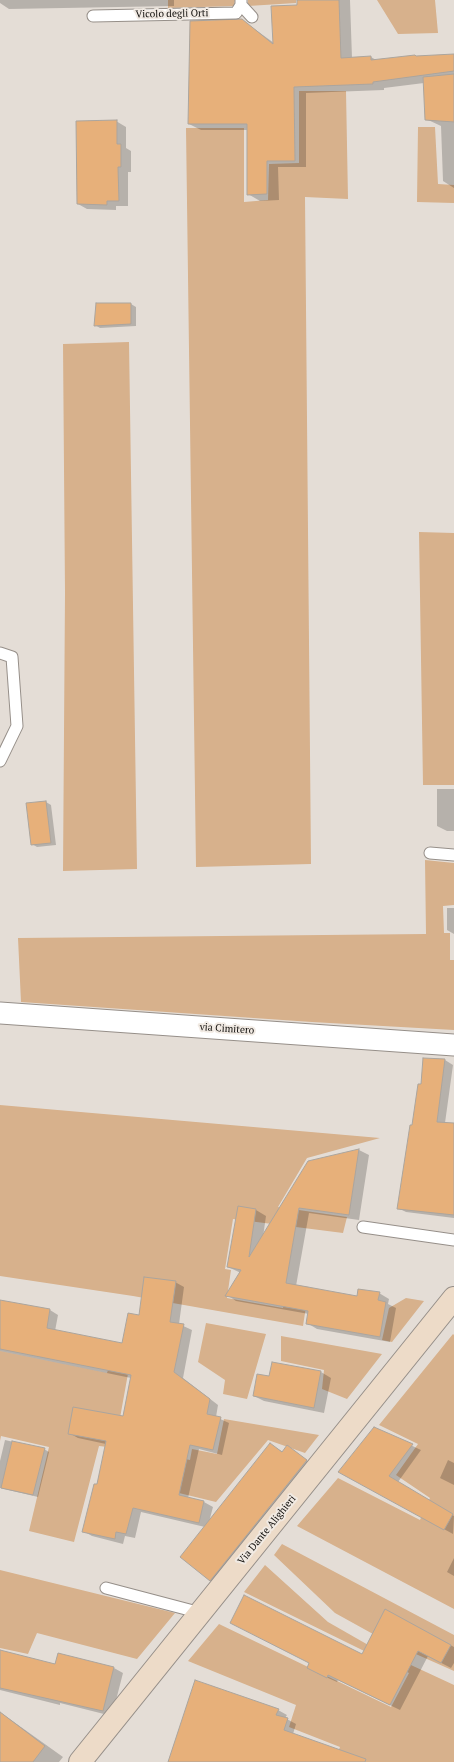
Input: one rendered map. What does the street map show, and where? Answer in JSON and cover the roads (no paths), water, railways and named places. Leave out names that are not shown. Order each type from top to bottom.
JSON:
[{"type":"street","name":"via Cimitero","points":[[0,1013],[454,1046]]},
{"type":"street","name":"Via Dante Alighieri","points":[[80,1762],[454,1298]]},
{"type":"lane","name":"Vicolo degli Orti","points":[[93,16],[236,13],[241,3]]},
{"type":"lane","points":[[241,3],[252,17]]},
{"type":"lane","points":[[0,653],[12,657],[17,726],[0,761]]},
{"type":"lane","points":[[430,853],[454,855]]},
{"type":"lane","points":[[363,1227],[454,1240]]},
{"type":"lane","points":[[106,1588],[201,1613]]}]
